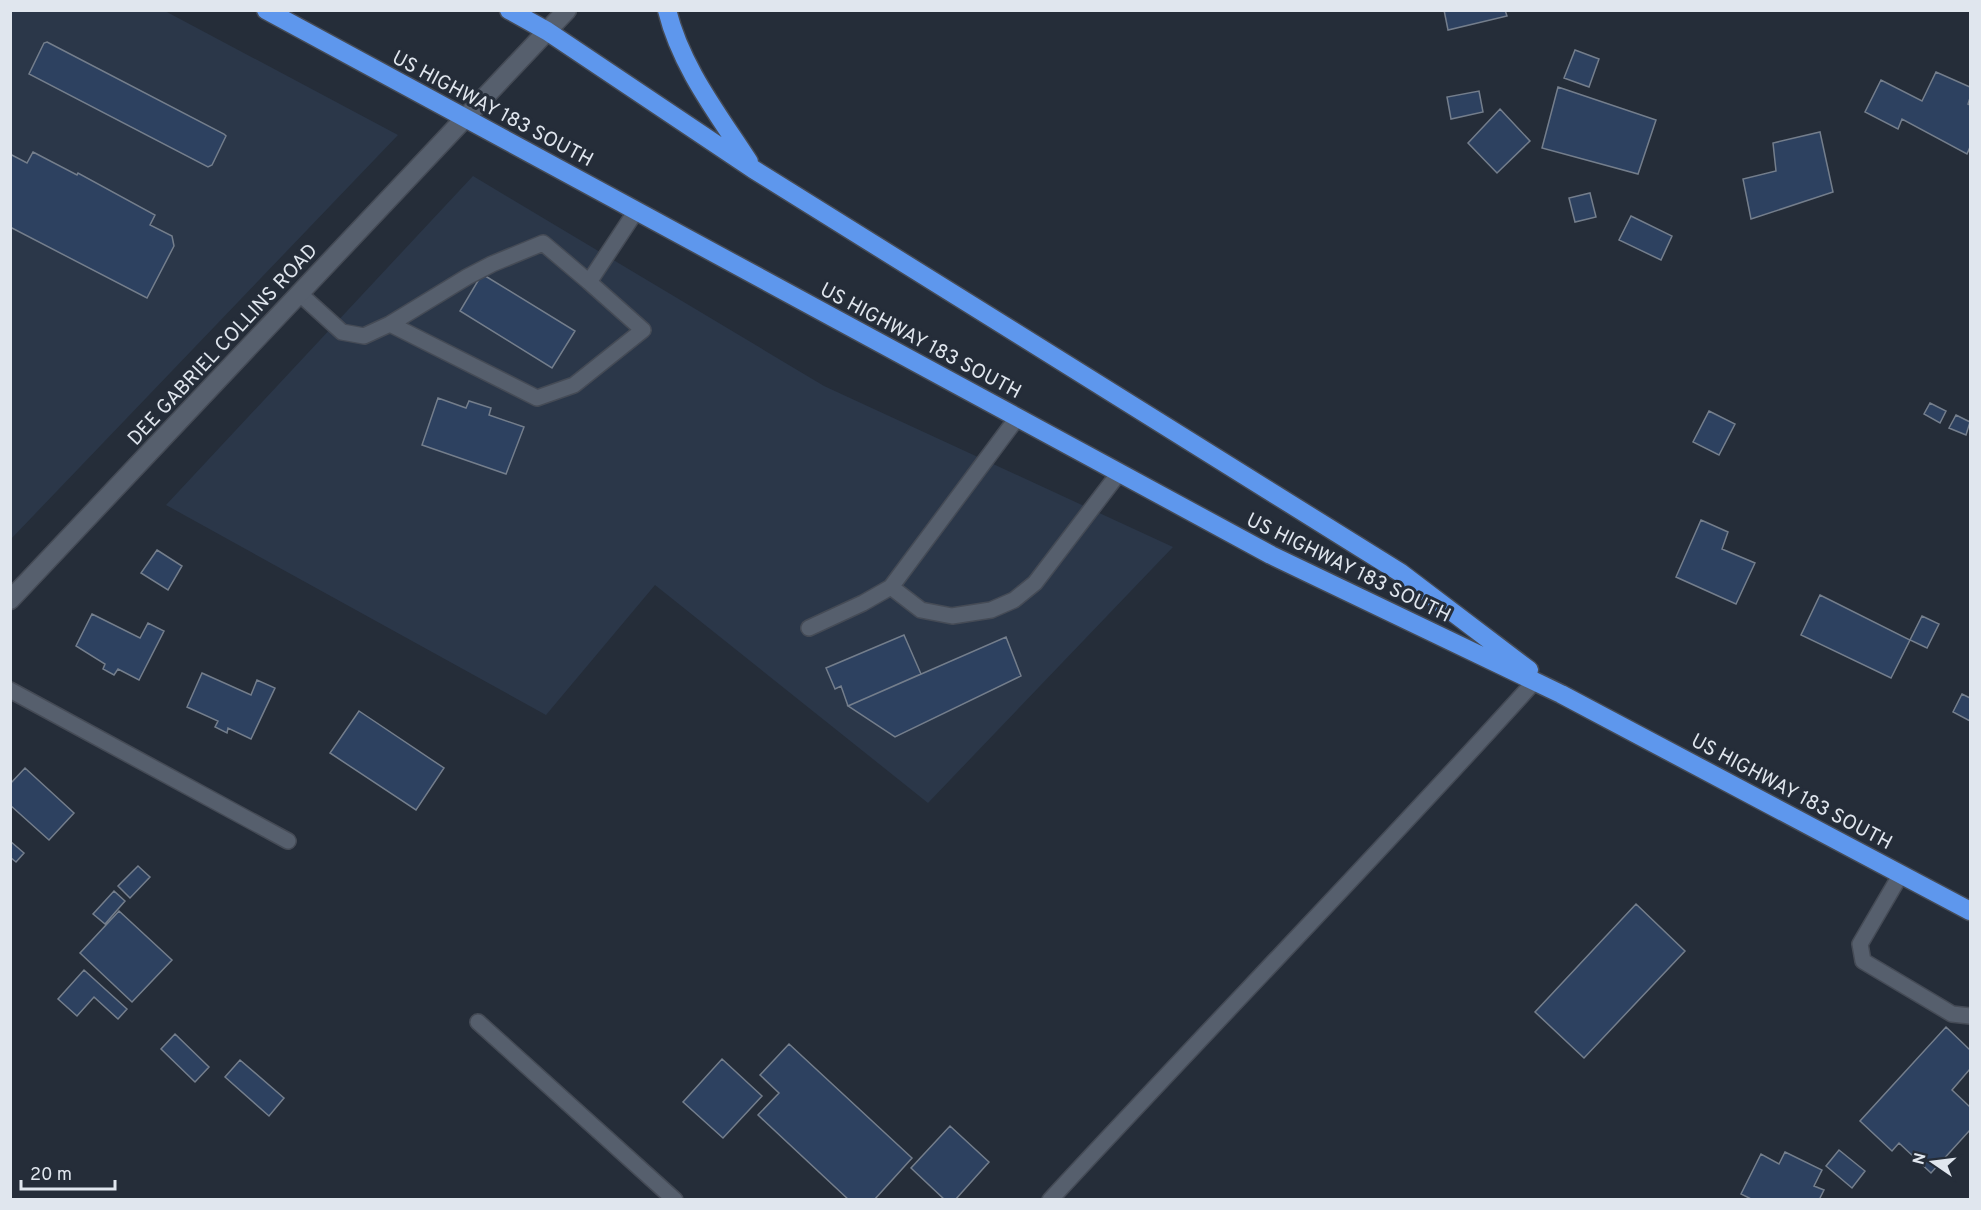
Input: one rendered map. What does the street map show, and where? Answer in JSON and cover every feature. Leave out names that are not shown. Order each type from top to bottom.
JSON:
[{"type":"highway","name":"US HIGHWAY 183 SOUTH","points":[[266,10],[1271,555],[1561,694],[1971,911]]},
{"type":"highway","name":"US HIGHWAY 183 SOUTH","points":[[509,10],[547,31],[753,169],[1401,573],[1561,694]]},
{"type":"highway","points":[[667,10],[671,26],[693,76],[753,169]]},
{"type":"street","name":"DEE GABRIEL COLLINS ROAD","points":[[10,600],[567,10]]},
{"type":"lane","points":[[589,282],[636,211]]},
{"type":"lane","points":[[300,294],[342,332],[364,336],[390,324],[492,264],[543,243],[643,330],[574,385],[537,398],[390,324]]},
{"type":"lane","points":[[809,628],[891,587],[1017,418]]},
{"type":"lane","points":[[891,587],[921,610],[952,616],[991,610],[1014,600],[1035,583],[1119,473]]},
{"type":"lane","points":[[1050,1200],[1440,786],[1534,682]]},
{"type":"lane","points":[[10,690],[288,841]]},
{"type":"lane","points":[[1901,874],[1860,944],[1863,961],[1952,1014],[1971,1016]]},
{"type":"lane","points":[[478,1022],[675,1200]]},
{"type":"shaded area","points":[[11,11],[165,11],[398,135],[11,539]]},
{"type":"shaded area","points":[[473,176],[824,386],[1173,547],[928,803],[655,585],[546,715],[166,505]]},
{"type":"building","points":[[1444,10],[1505,10],[1507,16],[1448,30]]},
{"type":"building","points":[[47,42],[224,134],[226,136],[212,165],[208,167],[29,74],[44,43]]},
{"type":"building","points":[[1575,50],[1599,59],[1589,87],[1564,78]]},
{"type":"building","points":[[1936,72],[1970,87],[1968,104],[1970,105],[1970,147],[1967,154],[1902,119],[1898,129],[1865,112],[1881,80],[1922,101]]},
{"type":"building","points":[[1558,87],[1656,120],[1638,174],[1542,148]]},
{"type":"building","points":[[1479,91],[1483,112],[1451,119],[1447,97]]},
{"type":"building","points":[[1500,109],[1530,141],[1497,173],[1468,143]]},
{"type":"building","points":[[1820,132],[1833,192],[1751,219],[1743,179],[1776,171],[1773,143]]},
{"type":"building","points":[[33,152],[77,175],[78,173],[155,215],[150,225],[172,236],[174,246],[147,298],[10,227],[10,154],[27,163]]},
{"type":"building","points":[[1590,193],[1596,217],[1575,222],[1569,198]]},
{"type":"building","points":[[1631,216],[1672,236],[1661,260],[1619,240]]},
{"type":"building","points":[[482,274],[575,331],[552,368],[460,311]]},
{"type":"building","points":[[438,398],[466,408],[469,401],[491,408],[489,415],[524,427],[506,474],[422,445]]},
{"type":"building","points":[[1930,403],[1946,411],[1940,423],[1924,414]]},
{"type":"building","points":[[1709,411],[1735,424],[1719,455],[1693,442]]},
{"type":"building","points":[[1956,415],[1970,422],[1966,435],[1949,428]]},
{"type":"building","points":[[1701,520],[1728,532],[1722,549],[1755,563],[1736,604],[1676,577]]},
{"type":"building","points":[[157,550],[182,566],[168,590],[141,573]]},
{"type":"building","points":[[1820,595],[1910,640],[1891,678],[1801,635]]},
{"type":"building","points":[[92,614],[140,638],[148,623],[164,631],[139,680],[118,669],[114,675],[103,669],[105,664],[76,646]]},
{"type":"building","points":[[1922,616],[1939,624],[1927,648],[1910,640]]},
{"type":"building","points":[[904,635],[921,674],[848,706],[841,686],[835,689],[826,668]]},
{"type":"building","points":[[1006,637],[1021,676],[895,737],[848,706]]},
{"type":"building","points":[[202,673],[251,695],[257,680],[275,688],[251,739],[228,728],[227,733],[215,727],[218,721],[187,707]]},
{"type":"building","points":[[1962,694],[1970,698],[1970,721],[1953,712]]},
{"type":"building","points":[[359,711],[444,768],[416,810],[330,753]]},
{"type":"building","points":[[25,768],[74,813],[49,840],[10,805],[10,784]]},
{"type":"building","points":[[10,841],[24,853],[16,862],[10,857]]},
{"type":"building","points":[[138,866],[150,877],[130,898],[118,886]]},
{"type":"building","points":[[114,891],[125,901],[105,924],[93,914]]},
{"type":"building","points":[[1636,904],[1685,951],[1584,1058],[1535,1012]]},
{"type":"building","points":[[119,911],[172,960],[132,1002],[80,953]]},
{"type":"building","points":[[84,970],[127,1009],[118,1019],[94,997],[77,1016],[58,999]]},
{"type":"building","points":[[1946,1027],[1970,1050],[1970,1069],[1952,1090],[1970,1107],[1970,1130],[1931,1173],[1899,1143],[1892,1151],[1860,1121]]},
{"type":"building","points":[[175,1034],[209,1067],[195,1082],[161,1049]]},
{"type":"building","points":[[789,1044],[912,1158],[874,1200],[849,1200],[758,1115],[779,1093],[760,1075]]},
{"type":"building","points":[[722,1059],[762,1096],[723,1138],[683,1102]]},
{"type":"building","points":[[240,1060],[284,1098],[269,1116],[225,1077]]},
{"type":"building","points":[[950,1126],[989,1162],[955,1200],[945,1200],[911,1168]]},
{"type":"building","points":[[1839,1150],[1865,1171],[1852,1188],[1826,1166]]},
{"type":"building","points":[[1785,1152],[1822,1170],[1814,1186],[1824,1190],[1819,1200],[1753,1200],[1741,1194],[1761,1154],[1779,1164]]}]
